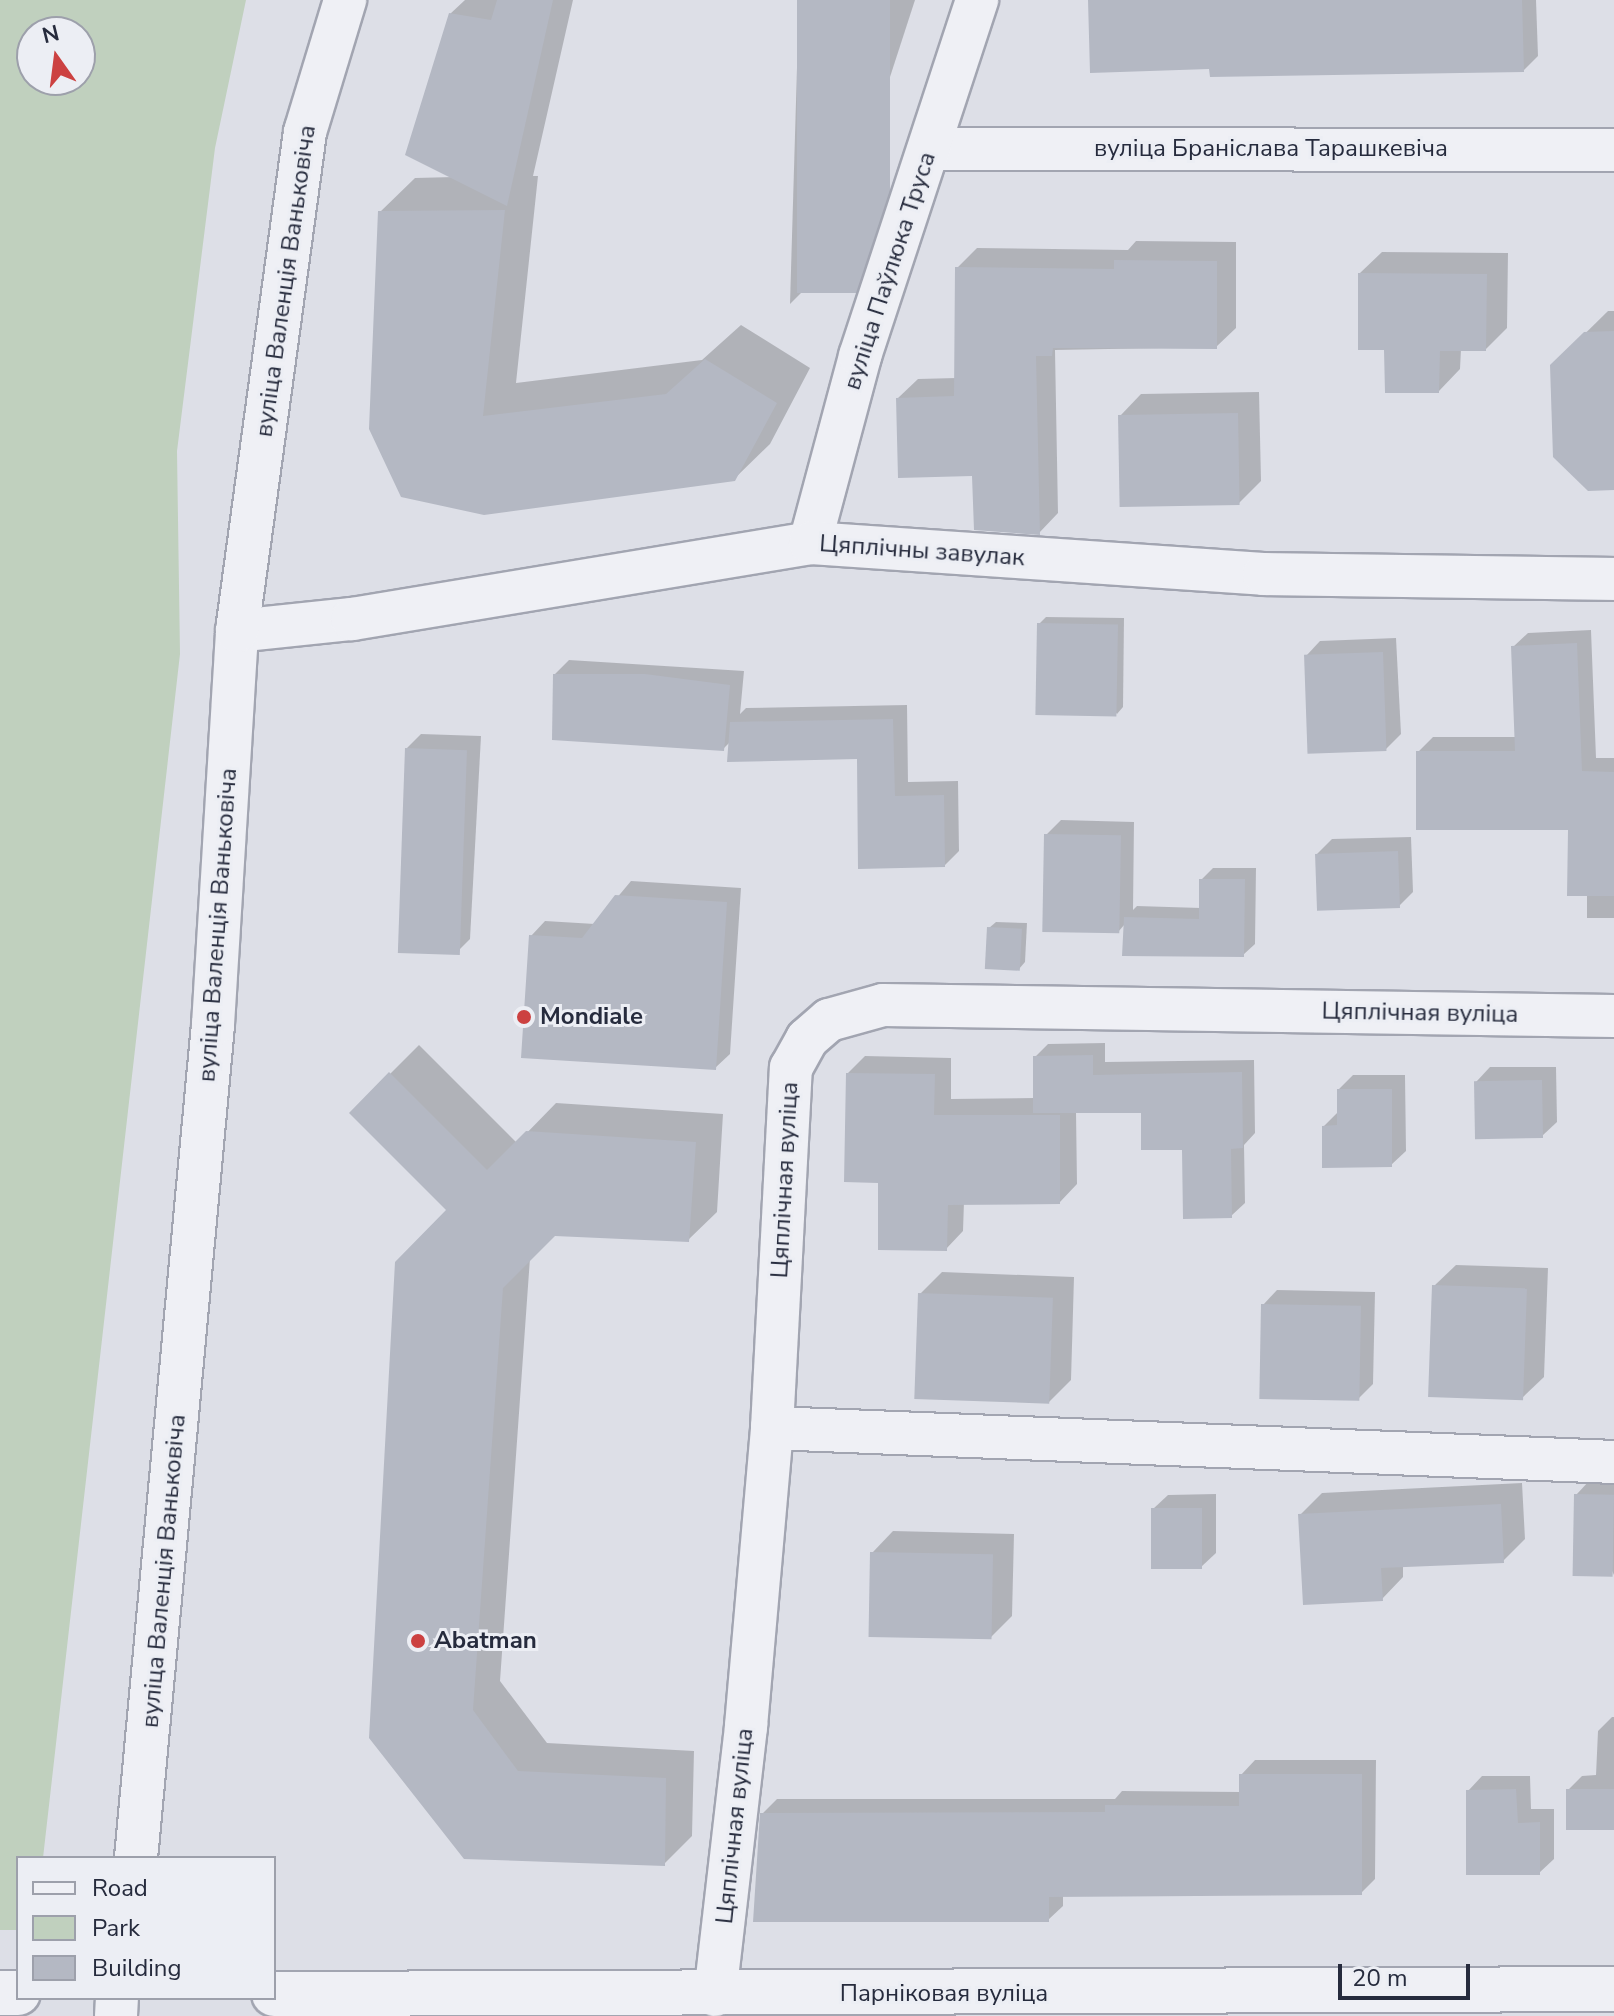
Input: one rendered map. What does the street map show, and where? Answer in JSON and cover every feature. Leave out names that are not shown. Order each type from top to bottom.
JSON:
[{"type":"street","name":"вуліца Валенція Ваньковіча","points":[[136,1856],[213,1025],[237,631],[305,132],[345,0]]},
{"type":"street","name":"вуліца Паўлюка Труса","points":[[810,543],[860,356],[977,0]]},
{"type":"street","name":"вуліца Браніслава Тарашкевіча","points":[[929,149],[1614,150]]},
{"type":"street","name":"Цяплічны завулак","points":[[237,631],[352,619],[810,543],[1264,574],[1614,579]]},
{"type":"street","name":"Цяплічная вуліца","points":[[715,1995],[772,1428],[791,1068],[807,1039],[829,1020],[883,1005],[1614,1016]]},
{"type":"street","points":[[772,1428],[1614,1462]]},
{"type":"street","name":"Парніковая вуліца","points":[[276,1994],[715,1995],[1614,1989]]},
{"type":"green space","points":[[0,0],[246,0],[215,148],[177,451],[180,654],[43,1856],[16,1856],[16,1930],[0,1930]]},
{"type":"building","points":[[497,0],[553,0],[507,206],[405,155],[449,13],[491,20]]},
{"type":"building","points":[[797,0],[890,0],[890,293],[797,293]]},
{"type":"building","points":[[1088,0],[1522,0],[1524,72],[1210,77],[1209,69],[1090,73]]},
{"type":"building","points":[[505,210],[483,416],[666,394],[705,359],[777,403],[735,481],[484,515],[401,497],[369,429],[378,211]]},
{"type":"building","points":[[1114,260],[1217,261],[1217,349],[1053,348],[1052,356],[1036,356],[1040,535],[974,530],[972,476],[898,478],[896,398],[954,396],[955,267],[1114,269]]},
{"type":"building","points":[[1358,273],[1487,274],[1486,351],[1440,351],[1439,393],[1385,393],[1384,350],[1358,350]]},
{"type":"building","points":[[1614,331],[1614,490],[1588,491],[1553,457],[1550,365],[1584,332]]},
{"type":"building","points":[[1238,413],[1240,505],[1120,507],[1118,415]]},
{"type":"building","points":[[1037,623],[1118,624],[1116,716],[1035,715]]},
{"type":"building","points":[[1577,643],[1582,771],[1614,772],[1614,896],[1567,896],[1568,830],[1416,830],[1416,751],[1515,751],[1511,646]]},
{"type":"building","points":[[1383,652],[1386,751],[1308,754],[1304,655]]},
{"type":"building","points":[[553,674],[645,674],[730,685],[724,751],[552,740]]},
{"type":"building","points":[[893,719],[895,796],[944,795],[945,867],[858,869],[857,759],[727,762],[730,722]]},
{"type":"building","points":[[405,748],[467,750],[460,955],[398,953]]},
{"type":"building","points":[[1044,834],[1121,835],[1119,933],[1042,932]]},
{"type":"building","points":[[1398,851],[1400,908],[1317,911],[1315,854]]},
{"type":"building","points":[[1199,879],[1245,879],[1244,957],[1122,956],[1124,917],[1199,919]]},
{"type":"building","points":[[615,895],[727,902],[716,1070],[521,1058],[529,935],[582,938]]},
{"type":"building","points":[[987,927],[1022,929],[1020,971],[985,969]]},
{"type":"building","points":[[1093,1055],[1093,1075],[1242,1072],[1243,1148],[1231,1149],[1232,1218],[1183,1219],[1182,1150],[1141,1150],[1141,1113],[1033,1113],[1033,1056]]},
{"type":"building","points":[[389,1072],[487,1170],[526,1131],[696,1142],[689,1242],[555,1236],[503,1288],[473,1710],[518,1771],[666,1778],[665,1866],[464,1859],[369,1738],[395,1262],[446,1210],[349,1113]]},
{"type":"building","points":[[846,1073],[935,1074],[934,1115],[1060,1115],[1060,1204],[948,1205],[947,1251],[878,1250],[878,1183],[844,1182]]},
{"type":"building","points":[[1542,1080],[1543,1138],[1475,1139],[1474,1081]]},
{"type":"building","points":[[1337,1089],[1392,1089],[1392,1167],[1322,1168],[1322,1126],[1337,1125]]},
{"type":"building","points":[[1432,1285],[1527,1288],[1523,1400],[1428,1397]]},
{"type":"building","points":[[918,1293],[1053,1298],[1049,1404],[914,1399]]},
{"type":"building","points":[[1261,1304],[1361,1306],[1359,1401],[1259,1399]]},
{"type":"building","points":[[1574,1494],[1614,1495],[1613,1577],[1573,1576]]},
{"type":"building","points":[[1501,1504],[1504,1563],[1381,1568],[1383,1601],[1303,1605],[1298,1514]]},
{"type":"building","points":[[1151,1508],[1202,1508],[1202,1569],[1151,1569]]},
{"type":"building","points":[[870,1552],[993,1554],[991,1639],[869,1637]]},
{"type":"building","points":[[1239,1774],[1362,1774],[1362,1895],[1049,1897],[1049,1922],[753,1922],[760,1813],[1105,1812],[1105,1805],[1239,1806]]},
{"type":"building","points":[[1516,1789],[1518,1823],[1540,1822],[1540,1875],[1466,1875],[1466,1790]]},
{"type":"building","points":[[1566,1789],[1614,1789],[1614,1830],[1566,1830]]},
{"type":"place","name":"Mondiale","points":[[524,1017]]},
{"type":"place","name":"Abatman","points":[[418,1641]]}]
